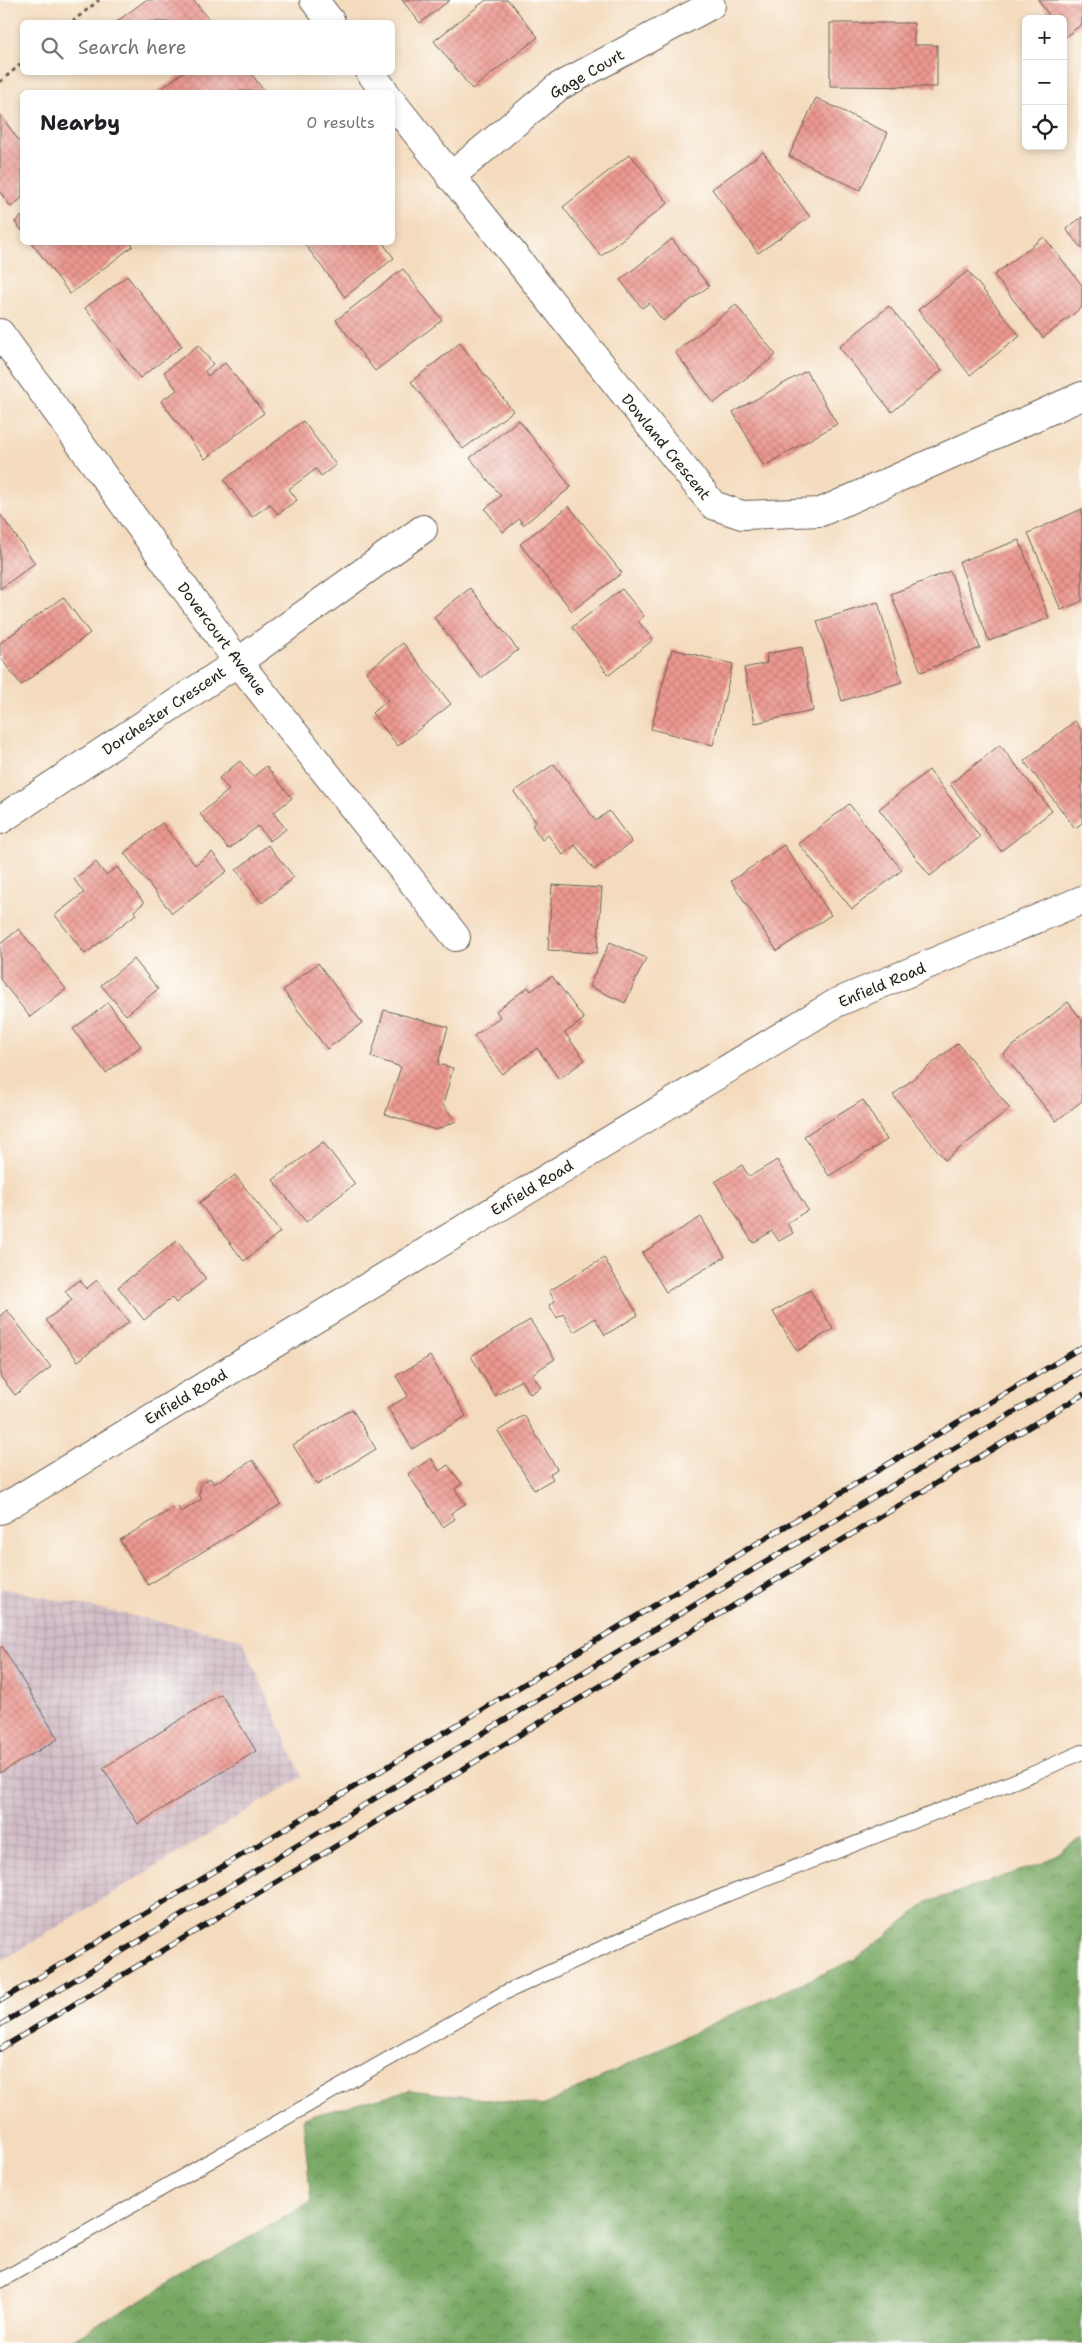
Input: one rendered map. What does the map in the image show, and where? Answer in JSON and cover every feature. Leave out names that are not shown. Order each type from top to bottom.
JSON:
[{"type":"street","points":[[314,0],[329,20]]},
{"type":"street","name":"Gage Court","points":[[450,177],[558,87],[711,5]]},
{"type":"street","points":[[372,75],[384,90]]},
{"type":"street","name":"Dowland Crescent","points":[[395,106],[713,505],[742,515],[821,512],[1082,396]]},
{"type":"street","name":"Dovercourt Avenue","points":[[0,333],[238,662],[456,937]]},
{"type":"street","name":"Dorchester Crescent","points":[[0,820],[238,662],[423,529]]},
{"type":"street","name":"Enfield Road","points":[[0,1510],[836,1004],[1082,900]]},
{"type":"lane","points":[[0,2281],[504,1993],[672,1916],[1030,1775],[1082,1752]]},
{"type":"path","points":[[74,20],[99,0]]},
{"type":"path","points":[[0,82],[20,65]]},
{"type":"shaded area","points":[[0,1588],[242,1639],[302,1777],[0,1962]]},
{"type":"green space","points":[[1082,1838],[1082,2343],[66,2343],[311,2202],[303,2118],[410,2090],[542,2106],[709,2025],[856,1959],[928,1902],[1043,1863]]},
{"type":"building","points":[[146,0],[193,0],[209,20],[119,20]]},
{"type":"building","points":[[402,0],[450,0],[420,23]]},
{"type":"building","points":[[486,0],[508,0],[538,37],[472,89],[434,41]]},
{"type":"building","points":[[1038,0],[1082,0],[1082,24],[1067,35],[1067,15],[1049,15]]},
{"type":"building","points":[[830,23],[914,23],[914,45],[937,45],[937,87],[830,86]]},
{"type":"building","points":[[179,75],[252,75],[263,90],[160,90]]},
{"type":"building","points":[[816,98],[888,133],[860,190],[789,156]]},
{"type":"building","points":[[0,114],[20,142],[20,200],[11,207],[0,192]]},
{"type":"building","points":[[763,152],[810,217],[758,253],[712,189]]},
{"type":"building","points":[[630,154],[668,203],[601,256],[563,207]]},
{"type":"building","points":[[1082,217],[1082,249],[1066,229]]},
{"type":"building","points":[[20,218],[20,228],[15,222]]},
{"type":"building","points":[[1044,237],[1082,285],[1082,307],[1043,338],[994,275]]},
{"type":"building","points":[[672,239],[709,286],[663,321],[649,303],[642,308],[620,280]]},
{"type":"building","points":[[33,245],[132,245],[133,246],[70,294]]},
{"type":"building","points":[[305,245],[384,245],[394,258],[345,297]]},
{"type":"building","points":[[403,269],[442,320],[375,371],[336,320]]},
{"type":"building","points":[[968,271],[1020,336],[970,375],[918,310]]},
{"type":"building","points":[[127,276],[182,346],[140,378],[85,308]]},
{"type":"building","points":[[736,305],[776,355],[714,403],[675,352]]},
{"type":"building","points":[[889,306],[942,370],[892,412],[839,347]]},
{"type":"building","points":[[460,343],[513,411],[463,449],[411,382]]},
{"type":"building","points":[[198,345],[213,364],[205,371],[208,376],[225,363],[264,413],[205,459],[161,401],[177,390],[164,372]]},
{"type":"building","points":[[806,371],[837,424],[764,466],[733,412]]},
{"type":"building","points":[[519,420],[571,487],[523,525],[519,519],[503,532],[485,509],[501,496],[470,458]]},
{"type":"building","points":[[303,421],[336,465],[321,476],[316,469],[289,489],[297,500],[278,514],[270,504],[252,517],[224,480]]},
{"type":"building","points":[[569,506],[622,573],[572,611],[520,544]]},
{"type":"building","points":[[1082,509],[1082,601],[1061,610],[1028,533]]},
{"type":"building","points":[[0,514],[35,563],[0,589]]},
{"type":"building","points":[[1019,540],[1049,618],[989,641],[959,562]]},
{"type":"building","points":[[950,571],[980,648],[921,672],[891,594]]},
{"type":"building","points":[[470,588],[518,650],[481,678],[434,617]]},
{"type":"building","points":[[622,589],[644,616],[638,621],[653,640],[609,675],[572,627]]},
{"type":"building","points":[[63,597],[90,633],[21,685],[0,657],[0,643]]},
{"type":"building","points":[[878,602],[902,682],[842,701],[817,621]]},
{"type":"building","points":[[403,643],[451,704],[398,746],[372,713],[388,700],[366,672]]},
{"type":"building","points":[[802,647],[813,711],[755,723],[744,668],[767,663],[766,654]]},
{"type":"building","points":[[672,649],[733,664],[713,745],[651,729]]},
{"type":"building","points":[[1075,721],[1082,731],[1082,823],[1075,828],[1024,761]]},
{"type":"building","points":[[1000,745],[1052,811],[1001,851],[950,784]]},
{"type":"building","points":[[240,761],[253,777],[266,766],[292,798],[273,813],[286,829],[270,841],[258,826],[229,849],[200,814],[229,790],[219,778]]},
{"type":"building","points":[[554,764],[596,821],[609,811],[632,842],[594,870],[575,845],[563,855],[548,835],[542,840],[532,825],[536,822],[514,792]]},
{"type":"building","points":[[929,770],[980,837],[930,876],[879,809]]},
{"type":"building","points":[[849,804],[902,870],[852,909],[799,844]]},
{"type":"building","points":[[162,823],[195,865],[212,852],[227,871],[172,913],[124,853]]},
{"type":"building","points":[[268,845],[294,877],[262,903],[236,870]]},
{"type":"building","points":[[784,845],[831,915],[777,951],[731,881]]},
{"type":"building","points":[[96,862],[106,875],[117,867],[144,903],[134,911],[136,914],[85,954],[55,915],[84,893],[74,879]]},
{"type":"building","points":[[552,885],[602,888],[597,953],[548,950]]},
{"type":"building","points":[[19,929],[66,989],[30,1017],[0,979],[0,944]]},
{"type":"building","points":[[610,942],[646,958],[625,1003],[589,986]]},
{"type":"building","points":[[134,959],[158,989],[126,1015],[101,985]]},
{"type":"building","points":[[318,963],[362,1023],[327,1049],[283,990]]},
{"type":"building","points":[[552,976],[584,1019],[565,1033],[585,1060],[559,1079],[537,1048],[502,1074],[474,1036],[500,1017],[496,1011],[528,987],[531,991]]},
{"type":"building","points":[[1068,1002],[1082,1020],[1082,1101],[1056,1121],[1003,1054]]},
{"type":"building","points":[[108,1003],[141,1046],[106,1073],[73,1029]]},
{"type":"building","points":[[384,1010],[448,1027],[438,1064],[453,1068],[443,1105],[456,1121],[436,1130],[385,1114],[401,1067],[371,1057]]},
{"type":"building","points":[[958,1043],[1010,1109],[945,1160],[893,1095]]},
{"type":"building","points":[[863,1100],[887,1140],[829,1176],[804,1136]]},
{"type":"building","points":[[323,1142],[355,1184],[306,1222],[273,1180]]},
{"type":"building","points":[[777,1160],[808,1210],[787,1223],[793,1233],[779,1241],[772,1231],[753,1243],[715,1182],[742,1165],[749,1177]]},
{"type":"building","points":[[235,1175],[280,1232],[244,1261],[199,1203]]},
{"type":"building","points":[[701,1217],[725,1257],[666,1292],[642,1253]]},
{"type":"building","points":[[177,1241],[206,1279],[176,1303],[172,1298],[144,1320],[118,1287]]},
{"type":"building","points":[[604,1258],[638,1315],[605,1335],[595,1318],[574,1332],[563,1314],[557,1318],[549,1305],[555,1301],[549,1291]]},
{"type":"building","points":[[80,1280],[86,1289],[97,1280],[129,1322],[78,1361],[46,1320],[72,1300],[65,1291]]},
{"type":"building","points":[[810,1290],[833,1329],[797,1351],[773,1312]]},
{"type":"building","points":[[7,1310],[51,1367],[15,1395],[0,1376],[0,1316]]},
{"type":"building","points":[[530,1320],[555,1359],[532,1374],[541,1387],[530,1394],[521,1380],[495,1396],[471,1356]]},
{"type":"building","points":[[430,1356],[466,1416],[412,1449],[388,1408],[408,1396],[396,1376]]},
{"type":"building","points":[[352,1409],[376,1449],[317,1485],[293,1445]]},
{"type":"building","points":[[524,1415],[557,1469],[550,1474],[553,1479],[534,1490],[498,1431]]},
{"type":"building","points":[[431,1458],[439,1471],[448,1465],[462,1484],[455,1489],[465,1504],[451,1513],[455,1519],[443,1527],[408,1474]]},
{"type":"building","points":[[253,1460],[281,1504],[148,1585],[120,1540],[177,1506],[181,1512],[202,1499],[199,1494],[201,1484],[210,1478],[214,1484]]},
{"type":"building","points":[[2,1646],[58,1739],[0,1773],[0,1648]]},
{"type":"building","points":[[221,1694],[256,1751],[138,1824],[103,1768]]},
{"type":"railway","points":[[0,2001],[1082,1347]]},
{"type":"railway","points":[[0,2025],[1082,1371]]},
{"type":"railway","points":[[0,2049],[1082,1395]]}]
